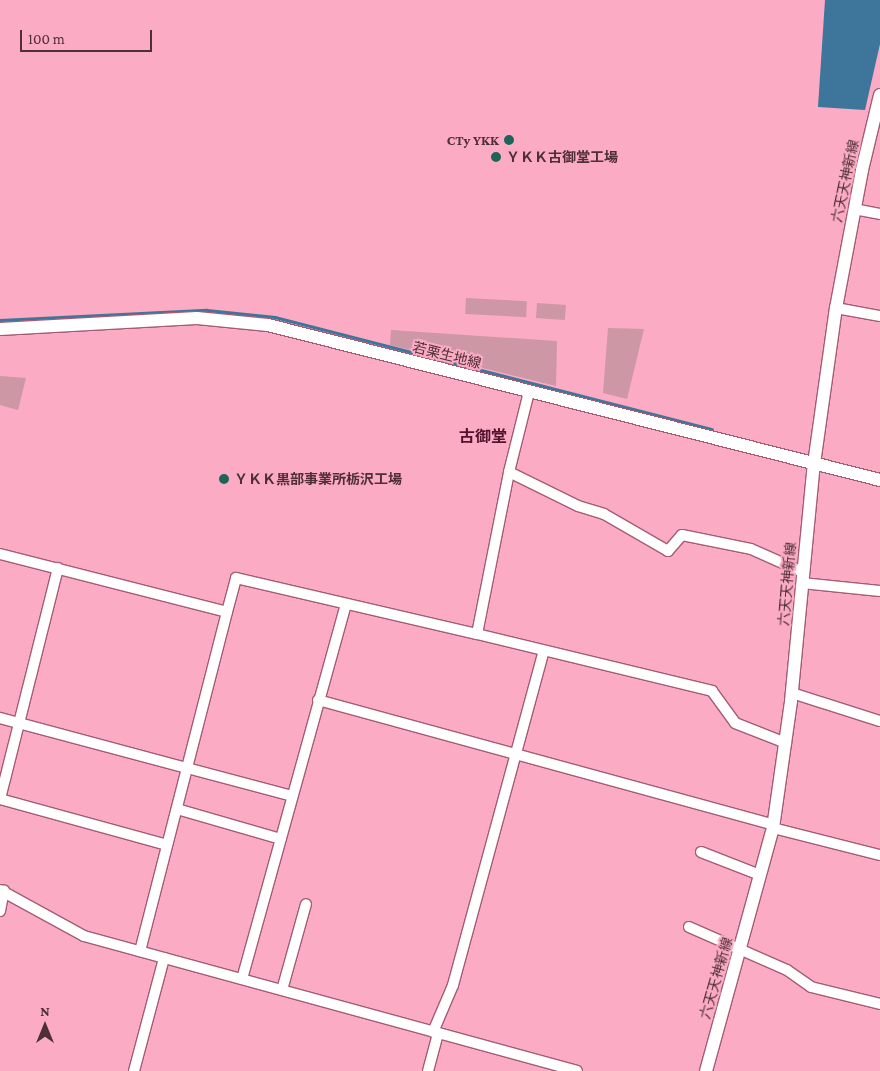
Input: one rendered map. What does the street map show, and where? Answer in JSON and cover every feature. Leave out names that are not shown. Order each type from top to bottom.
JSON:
[{"type":"main road","name":"六天天神新線","points":[[706,1071],[774,827],[792,693],[814,464],[836,308],[854,209],[880,95]]},
{"type":"main road","name":"若栗生地線","points":[[0,329],[229,319],[268,325],[880,480]]},
{"type":"street","points":[[854,209],[880,214]]},
{"type":"street","points":[[836,308],[880,316]]},
{"type":"street","points":[[476,634],[509,472],[529,392]]},
{"type":"street","points":[[509,472],[578,506],[604,514],[668,551],[682,535],[750,549],[802,578],[880,591]]},
{"type":"street","points":[[0,554],[227,612]]},
{"type":"street","points":[[58,568],[0,799],[167,845]]},
{"type":"street","points":[[140,951],[236,578],[712,691],[734,722],[786,743]]},
{"type":"street","points":[[242,979],[318,700],[346,605]]},
{"type":"street","points":[[428,1071],[436,1032],[453,985],[544,651]]},
{"type":"street","points":[[792,693],[880,721]]},
{"type":"street","points":[[318,700],[880,855]]},
{"type":"street","points":[[0,718],[292,796]]},
{"type":"street","points":[[177,809],[281,839]]},
{"type":"street","points":[[701,852],[760,875]]},
{"type":"street","points":[[0,911],[2,890],[84,936],[436,1032],[540,1066],[577,1071]]},
{"type":"street","points":[[282,990],[306,904]]},
{"type":"street","points":[[689,927],[787,970],[811,987],[880,1004]]},
{"type":"street","points":[[134,1071],[164,958]]},
{"type":"shaded area","points":[[466,298],[527,301],[526,317],[465,314]]},
{"type":"shaded area","points":[[537,303],[566,305],[565,320],[536,318]]},
{"type":"shaded area","points":[[608,328],[644,329],[627,399],[603,393]]},
{"type":"shaded area","points":[[391,330],[557,341],[556,386],[390,345]]},
{"type":"shaded area","points":[[0,376],[26,378],[18,410],[0,405]]},
{"type":"water","points":[[825,0],[880,0],[880,44],[865,110],[818,107]]},
{"type":"waterway","points":[[0,320],[207,310],[275,317],[712,429]]},
{"type":"place","name":"CTy YKK","points":[[509,140]]},
{"type":"place","name":"ＹＫＫ古御堂工場","points":[[496,157]]},
{"type":"place","name":"ＹＫＫ黒部事業所栃沢工場","points":[[224,479]]},
{"type":"district","name":"古御堂","points":[[483,437]]}]
